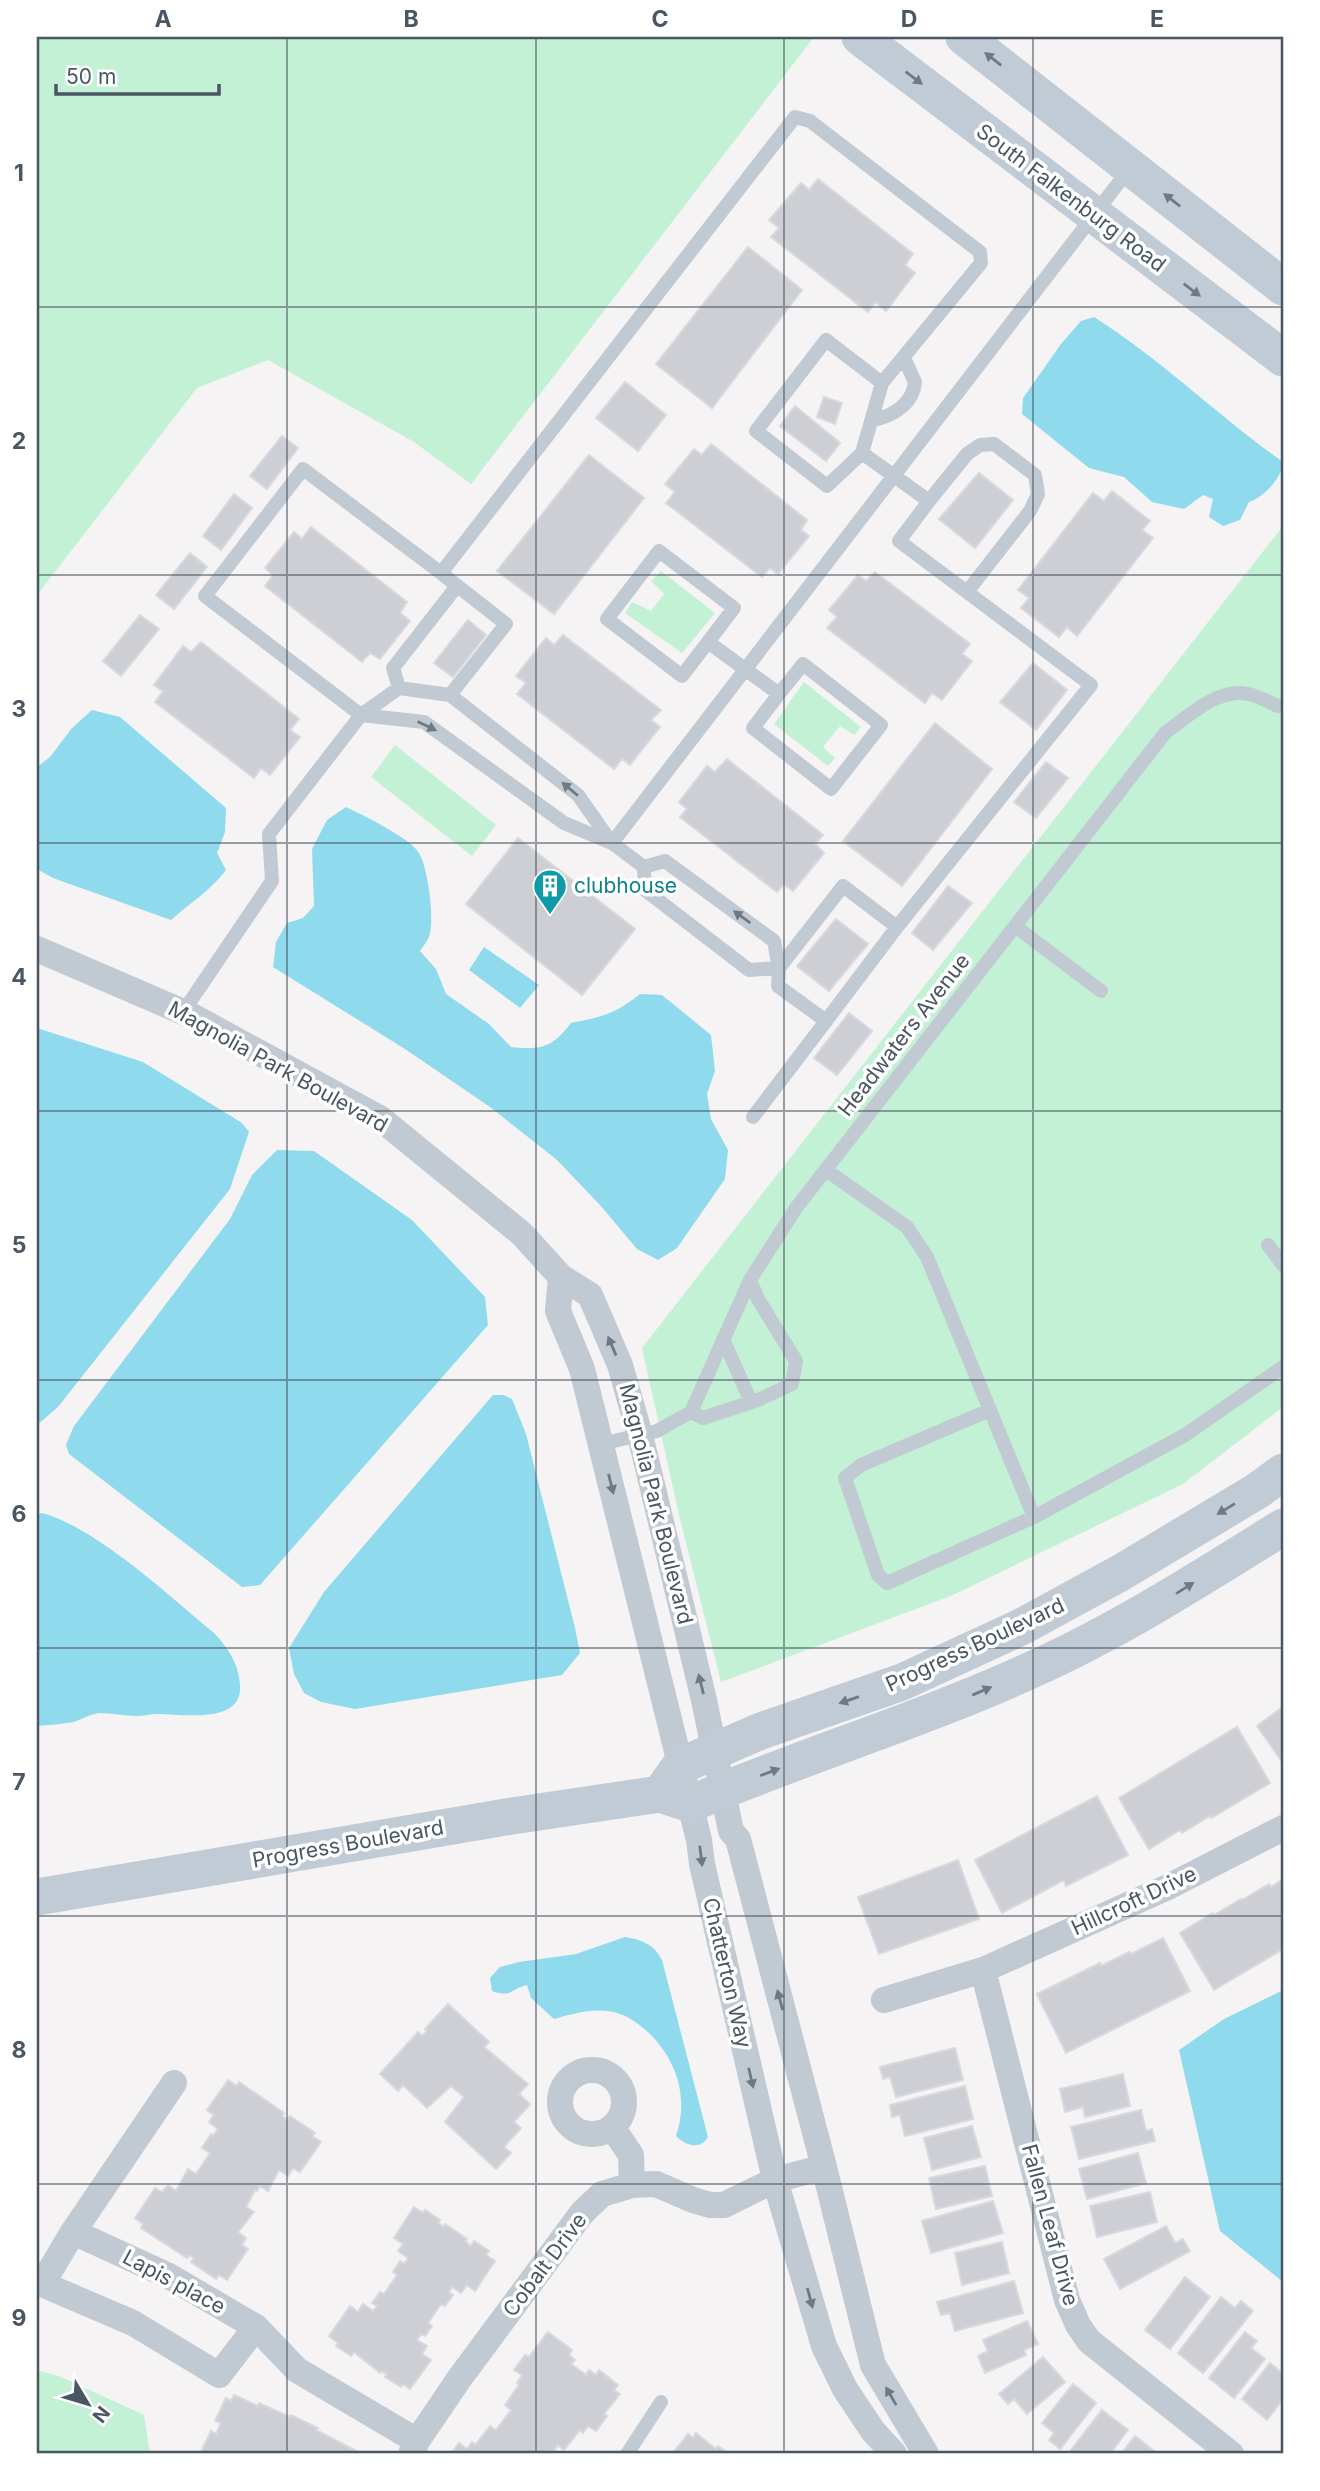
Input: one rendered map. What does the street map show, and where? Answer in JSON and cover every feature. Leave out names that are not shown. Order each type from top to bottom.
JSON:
[{"type":"main road","name":"South Falkenburg Road","points":[[860,37],[1283,358]]},
{"type":"main road","points":[[964,37],[1283,287]]},
{"type":"main road","name":"Progress Boulevard","points":[[688,1789],[716,1751],[761,1731],[902,1682],[1021,1627],[1122,1572],[1257,1491],[1283,1472]]},
{"type":"main road","name":"Progress Boulevard","points":[[37,1897],[512,1816],[688,1789],[924,1716],[1041,1666],[1150,1609],[1283,1527]]},
{"type":"street","name":"Magnolia Park Boulevard","points":[[37,949],[183,1012],[382,1119],[523,1234],[561,1277],[590,1295],[620,1365],[640,1435],[716,1751]]},
{"type":"street","name":"Magnolia Park Boulevard","points":[[37,968],[73,966]]},
{"type":"street","name":"Magnolia Park Boulevard","points":[[561,1277],[558,1311],[582,1369],[688,1789]]},
{"type":"street","name":"Chatterton Way","points":[[688,1789],[738,1839],[873,2365],[926,2454]]},
{"type":"street","name":"Chatterton Way","points":[[688,1789],[775,2180],[824,2346],[845,2389],[873,2431],[894,2454]]},
{"type":"street","name":"Hillcroft Drive","points":[[884,2000],[983,1970],[1168,1887],[1283,1828]]},
{"type":"street","name":"Fallen Leaf Drive","points":[[983,1970],[1068,2300],[1078,2325],[1089,2342],[1231,2454]]},
{"type":"street","points":[[174,2083],[73,2232],[42,2284],[133,2323],[219,2375],[256,2327]]},
{"type":"street","points":[[612,2127],[631,2155],[632,2185]]},
{"type":"street","points":[[775,2180],[824,2167]]},
{"type":"street","name":"Cobalt Drive","points":[[414,2448],[458,2379],[582,2213],[602,2194],[632,2185],[656,2185],[710,2205],[724,2205],[775,2180]]},
{"type":"street","name":"Lapis place","points":[[73,2232],[167,2275],[256,2327],[297,2370],[414,2448]]},
{"type":"lane","points":[[441,573],[796,117],[810,121],[980,252],[981,263],[882,383],[862,453],[827,486],[755,431],[827,340],[882,383]]},
{"type":"lane","points":[[612,843],[1130,167]]},
{"type":"lane","points":[[872,420],[898,411],[911,397],[915,382],[904,358]]},
{"type":"lane","points":[[753,1117],[897,927],[1091,685],[967,592],[899,541],[967,454],[980,444],[994,444],[1035,475],[1038,494],[1030,511],[967,592]]},
{"type":"lane","points":[[862,453],[929,501]]},
{"type":"lane","points":[[450,695],[506,624],[303,469],[205,596],[361,715],[424,722],[565,823],[612,843],[644,867]]},
{"type":"lane","points":[[659,551],[734,608],[708,642],[682,676],[607,619],[659,551]]},
{"type":"lane","points":[[399,688],[393,668],[457,586]]},
{"type":"lane","points":[[708,642],[779,694]]},
{"type":"lane","points":[[803,664],[881,725],[831,789],[753,728],[779,694],[803,664]]},
{"type":"lane","points":[[183,1012],[272,881],[269,834],[361,715],[399,688],[450,695],[578,795],[612,843]]},
{"type":"lane","name":"Headwaters Avenue","points":[[691,1412],[750,1280],[796,1208],[1165,733],[1203,706],[1223,696],[1245,693],[1279,706],[1283,705]]},
{"type":"lane","points":[[644,867],[665,861],[774,941],[779,968],[778,986],[826,1021]]},
{"type":"lane","points":[[644,867],[645,890],[749,970],[779,968],[843,886],[897,927]]},
{"type":"lane","points":[[1015,926],[1101,990]]},
{"type":"lane","points":[[826,1170],[907,1227],[927,1257],[1034,1517]]},
{"type":"lane","points":[[1268,1245],[1283,1265]]},
{"type":"lane","points":[[601,1444],[657,1431],[691,1412],[703,1418],[751,1402],[792,1384],[796,1361],[758,1299],[750,1280]]},
{"type":"lane","points":[[723,1339],[751,1402]]},
{"type":"lane","points":[[990,1410],[861,1465],[845,1478],[878,1575],[887,1583],[1034,1517],[1185,1435],[1283,1367]]},
{"type":"lane","points":[[627,2454],[661,2402]]},
{"type":"green space","points":[[37,37],[814,37],[471,484],[414,442],[268,360],[197,388],[37,595]]},
{"type":"green space","points":[[1283,526],[1283,1407],[1183,1484],[953,1595],[721,1682],[679,1515],[642,1348]]},
{"type":"green space","points":[[661,571],[715,613],[682,653],[625,613],[632,602],[651,611],[664,594],[651,581]]},
{"type":"green space","points":[[804,682],[861,727],[854,735],[840,726],[823,747],[835,758],[828,766],[774,724]]},
{"type":"green space","points":[[395,745],[496,825],[472,856],[371,777]]},
{"type":"green space","points":[[37,2370],[61,2377],[144,2415],[150,2454],[37,2454]]},
{"type":"water","points":[[1094,317],[1143,351],[1283,462],[1276,480],[1260,496],[1249,502],[1240,520],[1223,526],[1209,517],[1213,499],[1203,495],[1184,509],[1152,502],[1124,477],[1089,468],[1022,414],[1023,398],[1061,344],[1081,321]]},
{"type":"water","points":[[92,710],[120,717],[226,808],[225,832],[217,853],[226,870],[171,920],[53,878],[37,869],[37,767],[50,757],[72,728]]},
{"type":"water","points":[[346,807],[396,834],[419,853],[431,904],[429,936],[420,951],[436,969],[446,994],[489,1024],[511,1047],[545,1046],[558,1038],[571,1023],[608,1014],[640,994],[662,995],[711,1035],[715,1071],[707,1094],[711,1119],[728,1150],[725,1179],[677,1248],[658,1260],[637,1249],[556,1159],[490,1107],[405,1049],[273,967],[276,942],[287,923],[303,918],[314,906],[312,849],[327,820]]},
{"type":"water","points":[[484,947],[539,985],[520,1008],[469,970]]},
{"type":"water","points":[[37,1028],[143,1062],[242,1123],[249,1132],[230,1189],[58,1407],[37,1425]]},
{"type":"water","points":[[277,1150],[314,1151],[412,1220],[485,1297],[488,1325],[260,1585],[242,1587],[69,1454],[66,1445],[74,1426],[230,1219],[252,1175]]},
{"type":"water","points":[[493,1395],[512,1399],[526,1434],[580,1653],[562,1675],[355,1709],[321,1702],[304,1693],[294,1674],[289,1648],[324,1592]]},
{"type":"water","points":[[42,1513],[86,1533],[109,1548],[214,1633],[228,1650],[237,1669],[239,1697],[232,1706],[222,1712],[196,1715],[137,1716],[99,1713],[74,1722],[37,1726],[37,1514]]},
{"type":"water","points":[[625,1937],[647,1944],[662,1960],[708,2137],[701,2144],[688,2144],[676,2136],[681,2107],[678,2080],[667,2055],[638,2024],[621,2014],[609,2011],[578,2013],[554,2019],[531,1998],[527,1985],[507,1993],[492,1991],[490,1978],[500,1967],[576,1954]]},
{"type":"water","points":[[1283,1990],[1283,2282],[1220,2231],[1179,2050],[1224,2019]]},
{"type":"building","points":[[818,179],[913,254],[905,265],[915,273],[886,311],[875,302],[868,312],[771,237],[779,228],[769,220],[801,183],[809,190]]},
{"type":"building","points":[[748,247],[802,290],[712,408],[656,364]]},
{"type":"building","points":[[625,382],[666,415],[638,451],[596,418]]},
{"type":"building","points":[[824,397],[842,403],[835,424],[817,417]]},
{"type":"building","points":[[795,406],[840,443],[826,461],[780,426]]},
{"type":"building","points":[[282,436],[298,448],[267,489],[250,476]]},
{"type":"building","points":[[711,444],[807,520],[801,530],[809,536],[778,574],[770,568],[762,577],[666,503],[675,492],[665,484],[694,449],[702,455]]},
{"type":"building","points":[[589,455],[644,498],[554,614],[497,571]]},
{"type":"building","points":[[979,473],[1013,500],[975,548],[939,519]]},
{"type":"building","points":[[1112,491],[1150,521],[1142,530],[1153,538],[1077,636],[1067,627],[1059,637],[1021,608],[1029,598],[1018,590],[1093,493],[1104,501]]},
{"type":"building","points":[[234,494],[252,508],[221,550],[203,536]]},
{"type":"building","points":[[311,527],[407,602],[400,613],[410,621],[380,659],[370,653],[362,662],[265,586],[273,575],[265,568],[294,532],[302,539]]},
{"type":"building","points":[[190,553],[207,567],[174,609],[156,595]]},
{"type":"building","points":[[875,572],[970,644],[962,654],[972,661],[942,700],[932,693],[925,703],[827,628],[837,617],[829,610],[858,575],[866,581]]},
{"type":"building","points":[[140,615],[159,629],[121,676],[103,661]]},
{"type":"building","points":[[468,620],[486,635],[453,677],[434,663]]},
{"type":"building","points":[[563,635],[661,710],[651,720],[660,727],[630,765],[622,759],[614,769],[517,694],[526,683],[516,676],[546,638],[554,645]]},
{"type":"building","points":[[201,642],[299,719],[290,730],[300,737],[270,775],[261,768],[254,778],[155,702],[163,691],[154,685],[183,646],[191,652]]},
{"type":"building","points":[[1033,663],[1067,690],[1036,730],[1000,702]]},
{"type":"building","points":[[935,723],[992,769],[902,886],[843,841]]},
{"type":"building","points":[[727,759],[823,835],[815,844],[824,853],[793,891],[784,884],[777,892],[680,817],[687,809],[679,802],[707,766],[715,772]]},
{"type":"building","points":[[1046,762],[1068,778],[1036,818],[1014,802]]},
{"type":"building","name":"clubhouse","points":[[518,838],[635,929],[582,995],[466,904]]},
{"type":"building","points":[[948,886],[972,903],[933,950],[912,933]]},
{"type":"building","points":[[836,919],[868,944],[829,991],[797,966]]},
{"type":"building","points":[[849,1013],[872,1031],[837,1075],[814,1058]]},
{"type":"building","points":[[1283,1707],[1283,1763],[1257,1726]]},
{"type":"building","points":[[1237,1727],[1270,1783],[1211,1818],[1210,1816],[1182,1833],[1180,1830],[1149,1849],[1119,1798]]},
{"type":"building","points":[[1097,1796],[1128,1855],[1066,1886],[1064,1880],[1002,1913],[975,1860]]},
{"type":"building","points":[[958,1860],[979,1919],[879,1954],[858,1897]]},
{"type":"building","points":[[1283,1879],[1283,1949],[1214,1990],[1180,1933],[1213,1913],[1214,1915]]},
{"type":"building","points":[[1163,1938],[1190,1991],[1066,2053],[1037,1994],[1100,1963],[1101,1966]]},
{"type":"building","points":[[448,2004],[489,2042],[484,2047],[528,2084],[519,2094],[530,2104],[514,2122],[521,2128],[504,2147],[511,2153],[496,2169],[445,2122],[464,2097],[451,2086],[427,2108],[403,2085],[398,2091],[380,2074],[418,2032],[422,2036],[427,2031],[425,2029]]},
{"type":"building","points":[[955,2048],[963,2080],[896,2097],[890,2077],[883,2079],[880,2067]]},
{"type":"building","points":[[1123,2074],[1130,2106],[1085,2117],[1083,2107],[1065,2112],[1060,2089]]},
{"type":"building","points":[[228,2080],[237,2086],[239,2082],[284,2113],[282,2116],[287,2120],[290,2116],[315,2133],[312,2136],[321,2142],[300,2172],[293,2168],[288,2176],[279,2170],[268,2191],[260,2186],[255,2190],[246,2207],[254,2212],[238,2232],[246,2238],[242,2245],[248,2249],[227,2280],[219,2275],[216,2279],[191,2262],[194,2258],[189,2255],[187,2258],[141,2228],[143,2224],[135,2218],[155,2188],[162,2192],[168,2185],[176,2191],[188,2169],[196,2174],[210,2153],[202,2148],[211,2134],[213,2136],[218,2129],[209,2122],[214,2115],[207,2110]]},
{"type":"building","points":[[965,2086],[973,2119],[905,2136],[900,2115],[892,2117],[890,2105]]},
{"type":"building","points":[[1141,2110],[1146,2131],[1152,2129],[1155,2141],[1079,2159],[1071,2127]]},
{"type":"building","points":[[972,2126],[981,2157],[932,2170],[924,2138]]},
{"type":"building","points":[[1138,2153],[1146,2183],[1087,2199],[1079,2169]]},
{"type":"building","points":[[985,2166],[992,2196],[936,2209],[929,2178]]},
{"type":"building","points":[[1150,2192],[1157,2222],[1097,2237],[1090,2206]]},
{"type":"building","points":[[993,2201],[1003,2233],[931,2253],[922,2221]]},
{"type":"building","points":[[414,2207],[423,2213],[425,2210],[440,2220],[438,2223],[444,2227],[445,2224],[467,2239],[465,2241],[471,2246],[474,2241],[489,2251],[486,2255],[495,2261],[475,2291],[467,2285],[461,2293],[452,2287],[449,2292],[453,2295],[445,2306],[441,2304],[428,2323],[432,2326],[425,2336],[421,2334],[417,2340],[427,2346],[422,2354],[431,2360],[410,2389],[385,2377],[387,2374],[381,2371],[380,2373],[354,2352],[351,2356],[336,2346],[338,2343],[329,2336],[350,2306],[358,2312],[363,2304],[373,2311],[377,2306],[372,2303],[380,2292],[384,2294],[397,2275],[393,2272],[400,2261],[404,2264],[408,2258],[398,2251],[403,2244],[394,2238]]},
{"type":"building","points":[[1166,2226],[1175,2243],[1183,2239],[1190,2251],[1120,2289],[1104,2259]]},
{"type":"building","points":[[1002,2242],[1009,2273],[962,2285],[955,2253]]},
{"type":"building","points":[[1185,2277],[1210,2297],[1170,2349],[1145,2330]]},
{"type":"building","points":[[1014,2281],[1023,2313],[955,2331],[950,2313],[941,2315],[937,2302]]},
{"type":"building","points":[[1221,2297],[1235,2308],[1241,2301],[1253,2311],[1203,2373],[1178,2353]]},
{"type":"building","points":[[1027,2321],[1038,2344],[1024,2350],[1026,2355],[985,2373],[978,2356],[988,2351],[983,2340]]},
{"type":"building","points":[[548,2332],[572,2350],[569,2355],[575,2360],[571,2364],[586,2375],[589,2370],[596,2375],[599,2370],[618,2385],[614,2390],[620,2394],[604,2414],[607,2416],[596,2431],[588,2426],[583,2433],[580,2430],[564,2450],[558,2445],[552,2454],[451,2454],[459,2443],[467,2449],[472,2442],[475,2445],[490,2426],[496,2430],[511,2410],[505,2405],[519,2385],[517,2383],[522,2375],[514,2370],[525,2355],[529,2357]]},
{"type":"building","points":[[1245,2332],[1257,2341],[1251,2348],[1265,2359],[1234,2398],[1209,2378]]},
{"type":"building","points":[[1043,2357],[1065,2382],[1027,2414],[1014,2399],[1008,2404],[999,2394]]},
{"type":"building","points":[[1270,2363],[1283,2374],[1283,2399],[1267,2420],[1242,2399]]},
{"type":"building","points":[[1073,2384],[1096,2403],[1060,2449],[1049,2440],[1054,2433],[1042,2423]]},
{"type":"building","points":[[234,2395],[258,2406],[259,2403],[290,2417],[291,2415],[362,2454],[200,2454],[211,2431],[216,2434],[221,2423],[215,2421],[226,2398],[231,2401]]},
{"type":"building","points":[[1102,2410],[1128,2430],[1110,2454],[1068,2454]]},
{"type":"building","points":[[696,2433],[716,2449],[718,2446],[729,2454],[673,2453],[688,2434],[693,2438]]},
{"type":"building","points":[[1135,2436],[1158,2454],[1121,2454]]},
{"type":"place","name":"clubhouse","points":[[550,916]]}]
